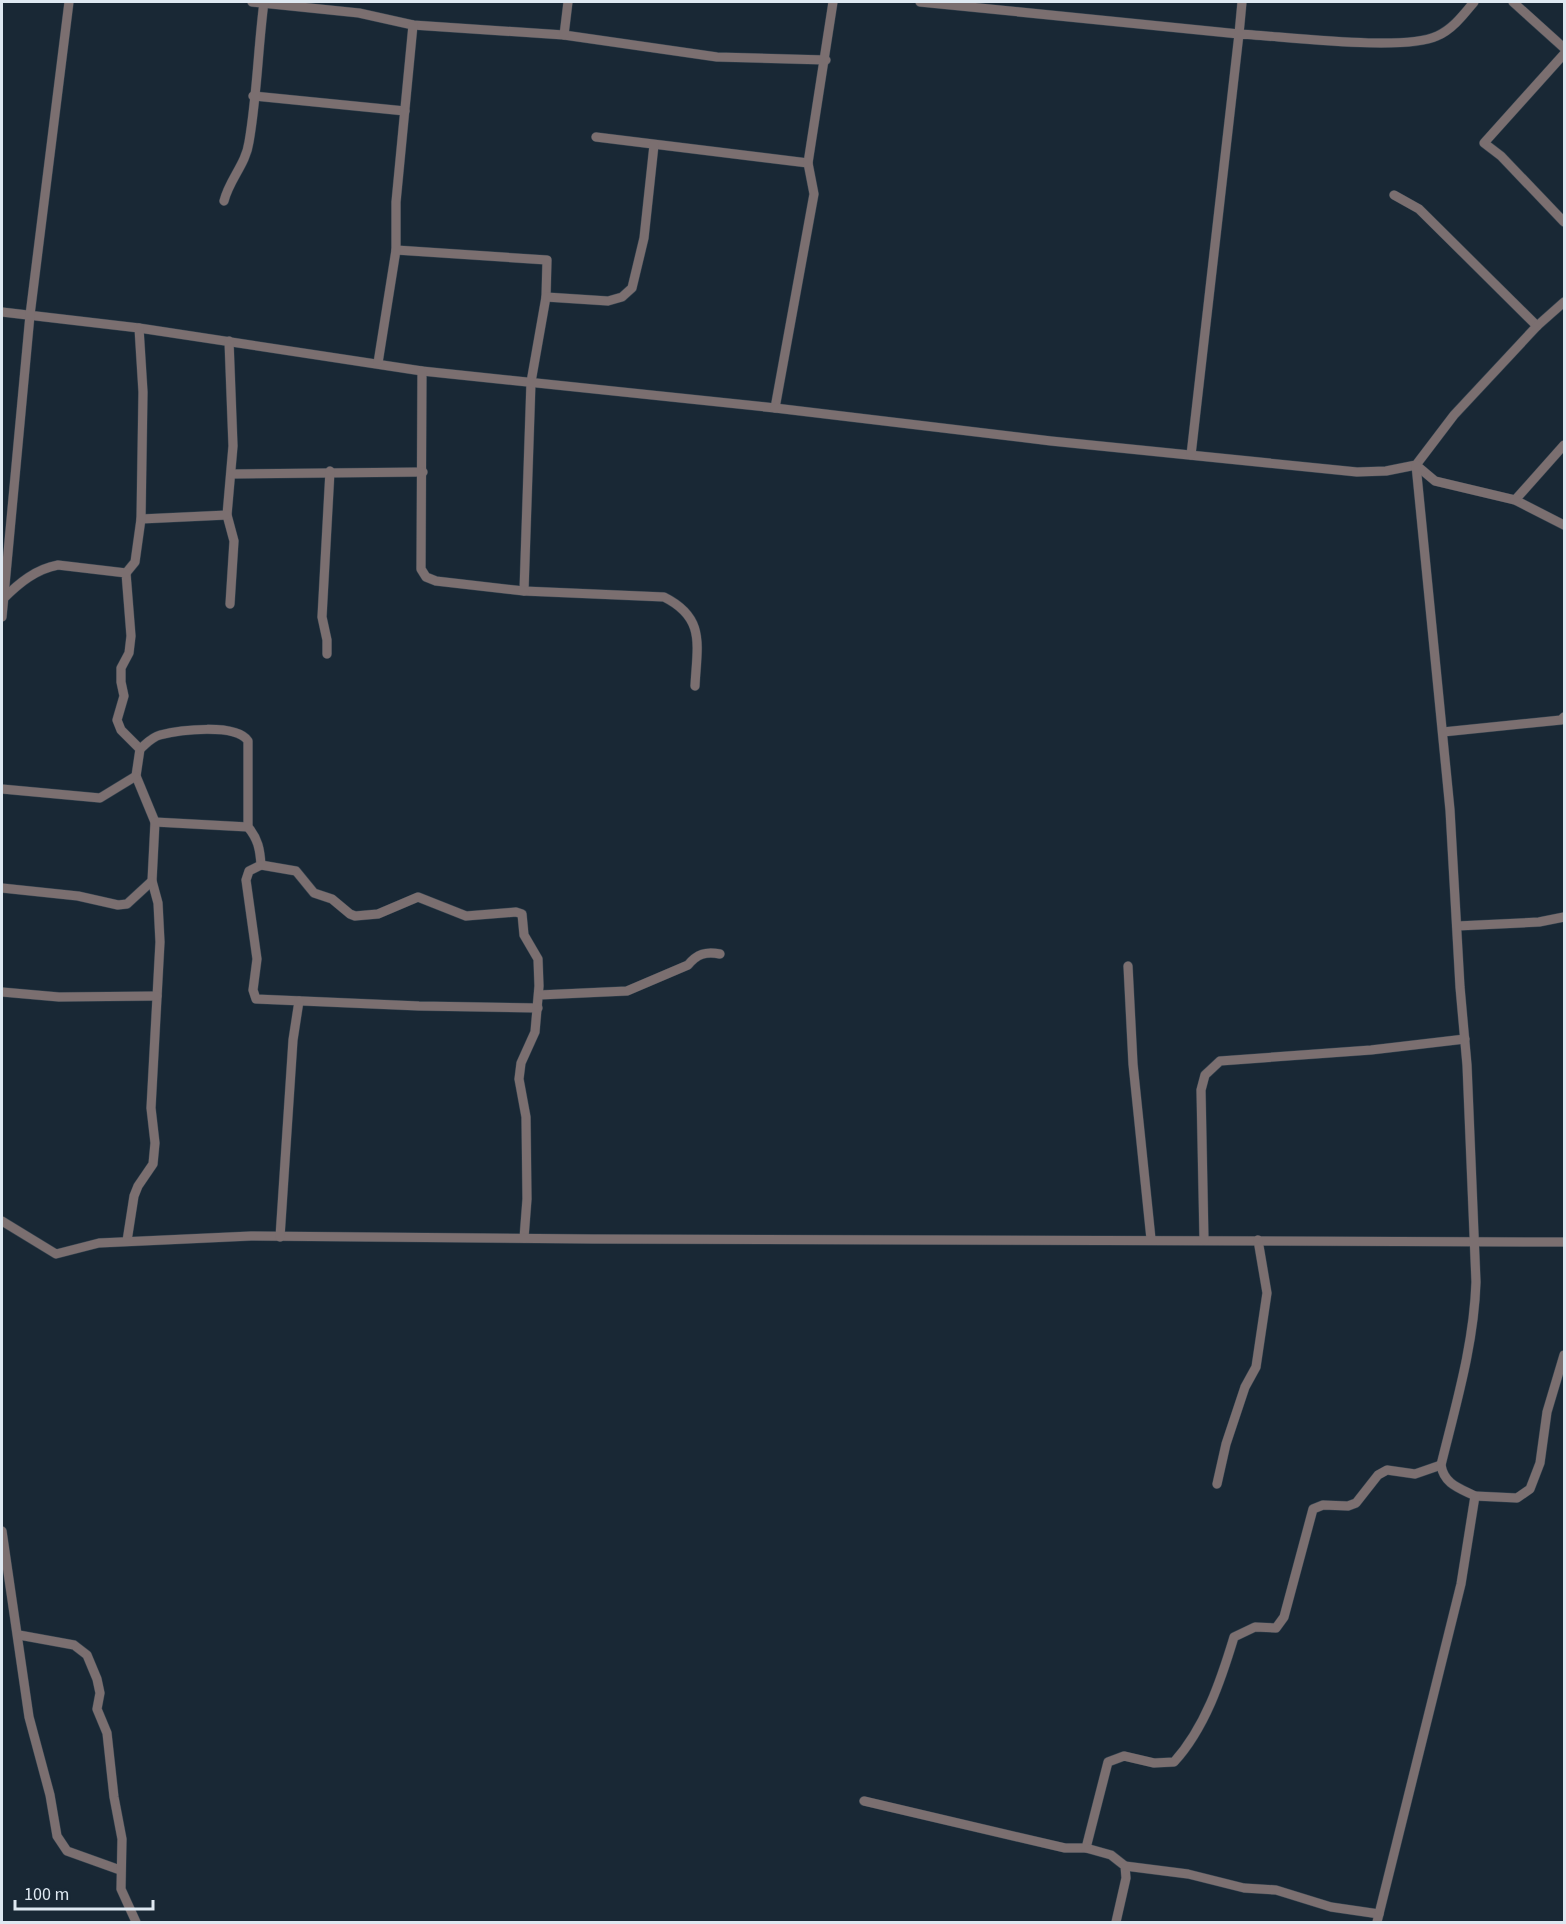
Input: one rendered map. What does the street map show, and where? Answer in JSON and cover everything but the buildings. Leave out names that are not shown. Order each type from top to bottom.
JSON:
[{"type":"street","points":[[2,617],[2,584],[30,315],[69,2]]},
{"type":"street","points":[[252,2],[359,13],[413,25],[564,35],[717,57],[826,60]]},
{"type":"street","points":[[224,201],[227,188],[238,172],[249,144],[264,2]]},
{"type":"street","points":[[564,35],[568,2]]},
{"type":"street","points":[[775,408],[814,194],[808,163],[826,60],[833,2]]},
{"type":"street","points":[[920,2],[1239,34],[1368,42],[1414,42],[1438,36],[1458,21],[1474,2]]},
{"type":"street","points":[[1191,455],[1242,2]]},
{"type":"street","points":[[1513,2],[1564,48]]},
{"type":"street","points":[[378,363],[396,250],[396,202],[413,25]]},
{"type":"street","points":[[1564,54],[1484,143],[1501,156],[1564,222]]},
{"type":"street","points":[[254,96],[405,111]]},
{"type":"street","points":[[596,137],[808,163]]},
{"type":"street","points":[[546,297],[608,301],[622,297],[632,288],[644,238],[654,145]]},
{"type":"street","points":[[1395,195],[1419,209],[1537,326]]},
{"type":"street","points":[[396,250],[546,260],[546,297],[531,382],[524,591]]},
{"type":"street","points":[[2,312],[139,328],[422,370],[1357,472],[1386,471],[1416,465],[1454,415],[1537,326],[1562,309]]},
{"type":"street","points":[[139,328],[143,392],[141,519],[135,562],[126,573],[132,636],[129,653],[121,668],[124,696],[117,720],[121,730],[140,749]]},
{"type":"street","points":[[229,341],[232,474],[227,514],[234,542],[230,604]]},
{"type":"street","points":[[422,370],[421,569],[426,577],[436,581],[524,591],[664,597],[682,606],[697,631],[695,686]]},
{"type":"street","points":[[1515,500],[1564,445]]},
{"type":"street","points":[[1416,465],[1436,481],[1515,500],[1564,525]]},
{"type":"street","points":[[1416,465],[1443,732],[1465,1039],[1474,1241],[1475,1313],[1441,1465],[1443,1476],[1449,1483],[1475,1496],[1517,1498],[1530,1489],[1540,1463],[1547,1412],[1564,1355]]},
{"type":"street","points":[[232,474],[330,471],[423,472]]},
{"type":"street","points":[[327,654],[327,640],[322,617],[330,471]]},
{"type":"street","points":[[141,519],[227,514]]},
{"type":"street","points":[[3,599],[18,584],[49,567],[58,565],[126,573]]},
{"type":"street","points":[[1443,732],[1561,720],[1564,717]]},
{"type":"street","points":[[127,1241],[134,1196],[138,1185],[153,1164],[155,1143],[151,1108],[160,942],[158,903],[152,881],[155,822],[136,776],[140,749],[159,735],[179,732],[236,731],[245,736],[248,741],[249,755],[248,827],[255,835],[261,864]]},
{"type":"street","points":[[2,789],[100,798],[136,776]]},
{"type":"street","points":[[155,822],[248,827]]},
{"type":"street","points":[[524,1238],[527,1199],[526,1117],[519,1079],[521,1063],[535,1032],[538,1008],[539,995],[539,966],[524,935],[522,914],[508,912],[466,916],[418,897],[378,914],[356,916],[332,899],[314,893],[296,871],[261,864],[249,872],[246,880],[257,959],[254,996],[256,999],[538,1008]]},
{"type":"street","points":[[2,888],[78,896],[118,905],[128,904],[152,881]]},
{"type":"street","points":[[1457,926],[1539,922],[1564,917]]},
{"type":"street","points":[[539,995],[627,992],[688,965],[695,957],[708,952],[720,954]]},
{"type":"street","points":[[1128,966],[1133,1064],[1151,1239]]},
{"type":"street","points":[[2,992],[59,997],[157,996]]},
{"type":"street","points":[[280,1237],[293,1040],[299,1001]]},
{"type":"street","points":[[1204,1240],[1201,1090],[1205,1075],[1213,1065],[1241,1058],[1371,1050],[1465,1039]]},
{"type":"street","points":[[2,1221],[56,1254],[99,1243],[251,1236],[1564,1242]]},
{"type":"street","points":[[1217,1484],[1226,1444],[1245,1387],[1256,1367],[1267,1293],[1258,1240]]},
{"type":"street","points":[[1086,1848],[1108,1762],[1124,1756],[1154,1763],[1174,1762],[1186,1748],[1219,1684],[1234,1637],[1255,1627],[1276,1628],[1284,1617],[1312,1509],[1323,1505],[1348,1506],[1356,1503],[1378,1475],[1387,1470],[1415,1474],[1441,1465]]},
{"type":"street","points":[[864,1801],[1065,1848],[1086,1848],[1111,1855],[1125,1866],[1188,1874],[1244,1888],[1276,1890],[1331,1907],[1378,1918],[1461,1584],[1475,1496]]},
{"type":"street","points":[[2,1531],[19,1635],[29,1717],[50,1795],[57,1836],[67,1851],[120,1870]]},
{"type":"street","points":[[19,1635],[74,1645],[87,1656],[100,1693],[97,1709],[107,1733],[114,1797],[122,1839],[120,1870],[122,1889],[136,1923]]},
{"type":"street","points":[[1116,1923],[1126,1878],[1125,1866]]}]
